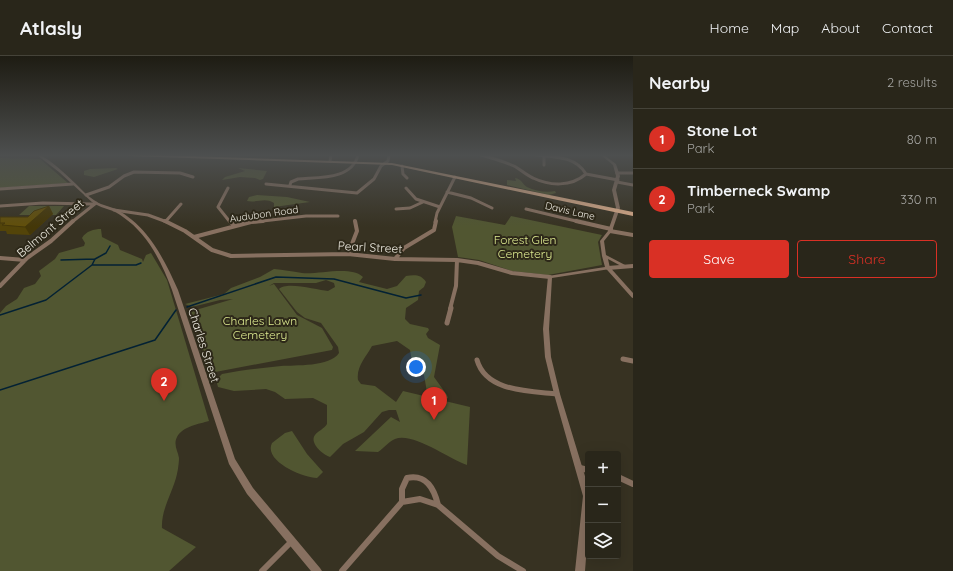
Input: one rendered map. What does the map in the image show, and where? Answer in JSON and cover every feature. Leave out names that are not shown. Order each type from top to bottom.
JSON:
[{"type":"main road","points":[[469,179],[633,214]]},
{"type":"street","name":"Charles Street","points":[[69,179],[94,202],[114,210],[136,225],[165,266],[175,290],[228,454],[250,491],[317,571]]},
{"type":"street","points":[[86,195],[109,187],[120,179]]},
{"type":"street","points":[[290,185],[290,182],[298,179]]},
{"type":"street","points":[[266,184],[290,185],[345,193],[358,193],[374,179]]},
{"type":"street","points":[[395,259],[404,248],[434,231],[440,207],[453,179]]},
{"type":"street","points":[[536,179],[546,182],[572,183],[578,179]]},
{"type":"street","points":[[608,179],[633,185]]},
{"type":"street","points":[[617,181],[614,190],[618,206],[610,230],[602,241],[604,256],[608,268],[633,296]]},
{"type":"street","points":[[0,189],[74,184]]},
{"type":"street","points":[[228,188],[218,207],[234,226]]},
{"type":"street","points":[[406,188],[412,196],[423,202],[440,207]]},
{"type":"street","points":[[447,192],[467,197],[492,208]]},
{"type":"street","points":[[0,206],[42,203],[81,204],[94,202]]},
{"type":"street","name":"Belmont Street","points":[[0,286],[25,260],[51,241],[94,202]]},
{"type":"street","points":[[396,209],[410,208],[423,202]]},
{"type":"street","points":[[166,221],[181,204]]},
{"type":"street","name":"Davis Lane","points":[[526,209],[633,235]]},
{"type":"street","name":"Pearl Street","points":[[114,210],[148,215],[166,221],[194,237],[212,250],[231,256],[348,254],[395,259],[457,260],[478,263],[512,274],[550,277],[608,268],[633,266]]},
{"type":"street","name":"Audubon Road","points":[[194,237],[234,226],[306,216],[338,216]]},
{"type":"street","points":[[348,254],[357,232],[354,222]]},
{"type":"street","points":[[604,256],[625,266]]},
{"type":"street","points":[[0,258],[25,260]]},
{"type":"street","points":[[447,323],[456,286],[457,260]]},
{"type":"street","points":[[550,277],[546,340],[549,361],[557,394],[584,469],[588,501],[580,571]]},
{"type":"street","points":[[623,359],[633,361]]},
{"type":"street","points":[[477,360],[482,373],[500,384],[514,388],[557,394]]},
{"type":"street","points":[[402,502],[401,490],[405,481],[409,477],[417,477],[425,480],[434,488],[438,506]]},
{"type":"street","points":[[621,478],[633,484]]},
{"type":"street","points":[[342,571],[402,502],[418,498],[430,501],[438,506],[498,556],[523,571]]},
{"type":"street","points":[[262,571],[292,541]]},
{"type":"green space","points":[[0,179],[63,179],[68,183],[0,188]]},
{"type":"green space","points":[[515,179],[519,179],[525,186],[537,191],[555,191],[556,193],[549,195],[507,185],[507,180],[516,181]]},
{"type":"green space","points":[[257,195],[287,197],[310,202],[274,207],[274,203],[267,200],[247,201],[249,197]]},
{"type":"green space","points":[[29,206],[64,206],[56,215],[19,215]]},
{"type":"green space","name":"Forest Glen Cemetery","points":[[456,216],[505,225],[511,216],[602,235],[598,242],[602,265],[548,275],[512,271],[479,260],[458,257],[452,227]]},
{"type":"green space","points":[[96,229],[101,229],[102,237],[118,245],[120,250],[142,259],[143,262],[146,255],[151,253],[167,280],[209,421],[196,424],[183,430],[177,437],[175,443],[179,458],[178,470],[163,514],[162,528],[196,547],[169,571],[0,571],[0,313],[6,306],[17,299],[24,288],[35,284],[41,276],[39,271],[55,259],[59,253],[84,246],[85,243],[82,238],[86,234]]},
{"type":"green space","name":"Charles Lawn Cemetery","points":[[274,269],[302,273],[342,271],[358,273],[363,277],[359,282],[387,289],[397,286],[406,276],[412,275],[424,279],[426,282],[424,287],[419,291],[418,300],[406,308],[405,319],[410,324],[428,328],[429,330],[426,334],[428,338],[440,345],[434,377],[448,398],[444,400],[427,392],[424,375],[412,362],[410,350],[397,341],[372,346],[360,366],[358,371],[358,380],[361,384],[375,386],[396,402],[403,391],[470,407],[467,465],[431,447],[411,439],[403,438],[393,440],[378,452],[355,451],[391,417],[400,422],[396,410],[382,412],[364,432],[343,444],[330,457],[324,454],[314,442],[315,435],[327,424],[327,405],[313,398],[285,399],[275,392],[266,389],[234,391],[218,387],[216,380],[222,374],[259,368],[320,363],[334,358],[339,353],[338,347],[321,323],[305,318],[297,312],[279,289],[288,286],[295,286],[328,291],[335,287],[334,283],[326,280],[316,283],[274,283],[269,286],[274,284],[297,315],[322,328],[333,347],[332,350],[210,373],[189,312],[233,299],[220,300],[192,307],[185,304],[224,294],[231,288],[260,277]]},
{"type":"green space","points":[[292,431],[307,454],[323,472],[317,478],[294,472],[273,456],[271,450],[272,443],[285,433]]},
{"type":"building","points":[[49,206],[25,227],[2,225],[5,223],[0,223],[0,217],[28,217],[34,211]]},
{"type":"waterway","points":[[95,259],[106,253],[110,246]]},
{"type":"waterway","points":[[61,260],[95,259]]},
{"type":"waterway","points":[[92,265],[95,259]]},
{"type":"waterway","points":[[92,265],[136,265],[141,263]]},
{"type":"waterway","points":[[0,315],[46,300],[92,265]]},
{"type":"waterway","points":[[187,307],[276,277],[334,279],[406,298],[421,295]]},
{"type":"waterway","points":[[0,390],[155,340],[176,310]]},
{"type":"place","name":"Timberneck Swamp","points":[[164,401]]},
{"type":"place","name":"Stone Lot","points":[[434,420]]}]
